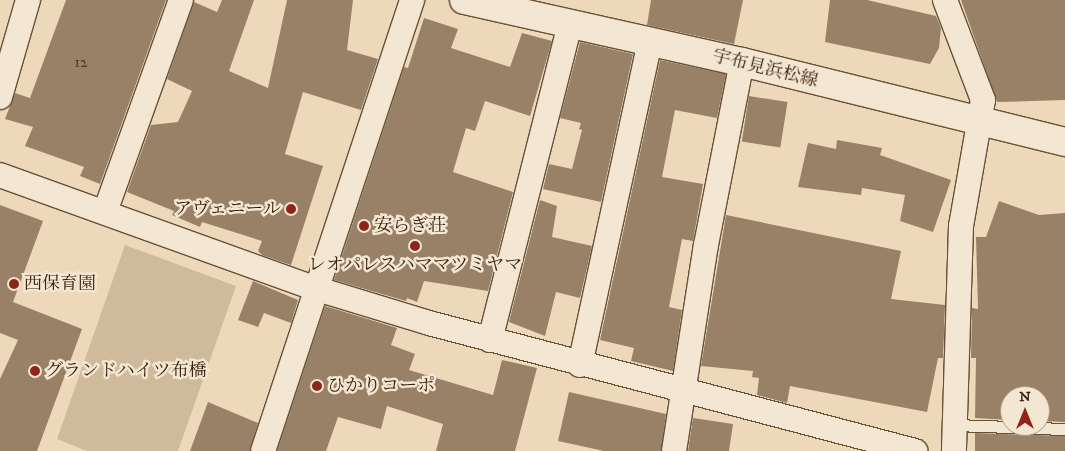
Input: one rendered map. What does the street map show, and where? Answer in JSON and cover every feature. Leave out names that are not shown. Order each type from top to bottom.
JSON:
[{"type":"main road","name":"宇布見浜松線","points":[[464,0],[742,62],[1065,142]]},
{"type":"street","points":[[0,97],[28,0]]},
{"type":"street","points":[[105,212],[181,0]]},
{"type":"street","points":[[263,451],[314,288],[412,0]]},
{"type":"street","points":[[945,0],[984,100],[977,121],[961,226],[954,451]]},
{"type":"street","points":[[490,340],[570,24]]},
{"type":"street","points":[[580,365],[650,41]]},
{"type":"street","points":[[674,451],[706,245],[742,62]]},
{"type":"street","points":[[0,175],[314,288],[580,365],[684,390],[915,451]]},
{"type":"lane","points":[[955,425],[1065,429]]},
{"type":"shaded area","points":[[125,245],[236,286],[178,451],[87,451],[57,439]]},
{"type":"building","points":[[66,0],[166,0],[100,184],[80,176],[84,167],[25,146],[33,127],[5,119],[15,93],[30,98]]},
{"type":"building","points":[[222,0],[254,0],[229,71],[268,88],[287,0],[353,0],[347,50],[378,59],[361,110],[303,92],[285,154],[323,166],[291,265],[262,255],[258,251],[262,241],[202,222],[200,227],[172,215],[174,211],[127,192],[151,125],[178,122],[192,91],[167,79],[194,2],[217,12]]},
{"type":"building","points":[[651,0],[743,0],[734,44],[647,25]]},
{"type":"building","points":[[830,0],[867,0],[936,16],[941,28],[939,48],[930,64],[825,42]]},
{"type":"building","points":[[961,0],[1065,0],[1065,100],[997,102]]},
{"type":"building","points":[[424,18],[458,29],[451,48],[510,67],[522,33],[552,41],[530,116],[485,101],[475,131],[466,128],[453,172],[513,192],[488,291],[424,281],[417,302],[407,298],[406,301],[334,280],[404,67],[408,68]]},
{"type":"building","points":[[580,42],[633,54],[601,202],[543,189],[549,164],[572,169],[582,130],[579,129],[581,123],[560,118]]},
{"type":"building","points":[[660,60],[726,74],[717,118],[675,110],[662,177],[703,184],[693,241],[682,239],[669,307],[682,310],[673,371],[631,361],[634,348],[600,340]]},
{"type":"building","points":[[749,96],[788,102],[780,148],[742,141]]},
{"type":"building","points":[[837,140],[882,148],[880,155],[951,180],[933,232],[900,221],[905,195],[862,188],[861,195],[798,187],[808,143],[836,149]]},
{"type":"building","points":[[540,200],[557,206],[552,237],[592,246],[580,298],[556,292],[545,336],[509,322]]},
{"type":"building","points":[[999,201],[1039,215],[1065,213],[1065,422],[1050,421],[1050,386],[1000,386],[1000,419],[975,418],[976,358],[971,358],[972,308],[978,309],[976,237],[986,237]]},
{"type":"building","points":[[0,205],[43,221],[13,302],[82,329],[37,451],[0,451],[0,379],[18,340],[0,333]]},
{"type":"building","points":[[726,215],[901,251],[891,299],[945,305],[943,358],[938,358],[927,412],[790,386],[787,403],[757,395],[759,378],[752,377],[753,371],[701,366]]},
{"type":"building","points":[[253,281],[298,300],[291,323],[264,313],[258,327],[238,320]]},
{"type":"building","points":[[325,306],[397,328],[391,345],[415,354],[409,370],[493,395],[502,360],[537,368],[515,451],[436,451],[443,424],[387,406],[381,429],[338,417],[326,451],[277,451]]},
{"type":"building","points":[[569,392],[666,414],[661,451],[604,451],[558,441]]},
{"type":"building","points":[[208,402],[258,423],[250,451],[190,451]]},
{"type":"building","points":[[693,418],[733,424],[729,451],[688,451]]},
{"type":"building","points":[[975,433],[1000,434],[1000,436],[1065,436],[1065,451],[975,451]]},
{"type":"place","name":"アヴェニール","points":[[291,209]]},
{"type":"place","name":"安らぎ荘","points":[[364,226]]},
{"type":"place","name":"レオパレスハママツミヤマ","points":[[415,246]]},
{"type":"place","name":"西保育園","points":[[14,284]]},
{"type":"place","name":"グランドハイツ布橋","points":[[35,371]]},
{"type":"place","name":"ひかりコーポ","points":[[317,386]]}]
